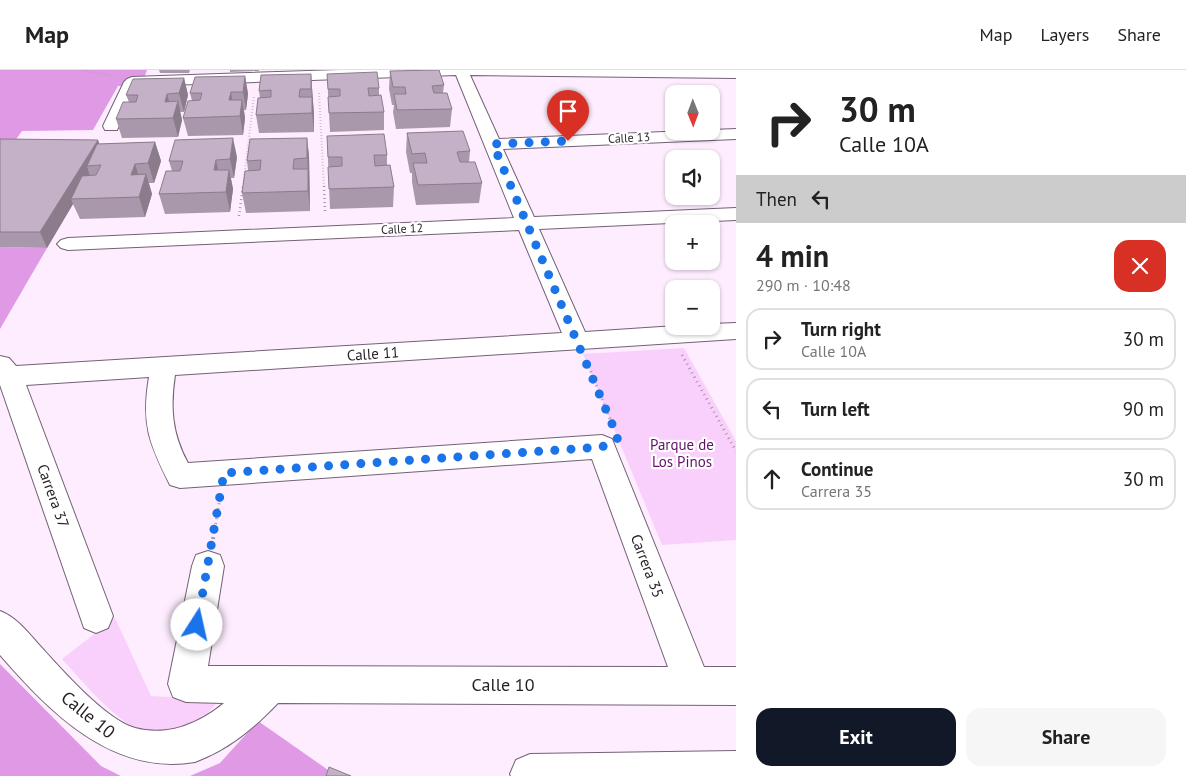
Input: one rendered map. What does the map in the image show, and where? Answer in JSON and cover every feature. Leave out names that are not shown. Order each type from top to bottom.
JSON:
[{"type":"street","points":[[111,126],[132,82],[461,70],[718,72],[736,74]]},
{"type":"street","points":[[461,70],[578,341]]},
{"type":"street","points":[[718,72],[736,90]]},
{"type":"street","name":"Calle 13","points":[[493,144],[736,134]]},
{"type":"street","name":"Calle 12","points":[[68,244],[736,214]]},
{"type":"street","name":"Calle 11","points":[[720,332],[736,331]]},
{"type":"street","name":"Calle 11","points":[[5,370],[163,366],[671,335]]},
{"type":"street","points":[[163,366],[157,405],[158,427],[166,451],[180,476],[602,447]]},
{"type":"street","name":"Carrera 37","points":[[5,370],[96,616]]},
{"type":"street","name":"Carrera 35","points":[[602,447],[693,686]]},
{"type":"street","name":"Calle 10","points":[[208,566],[186,684],[736,686]]},
{"type":"street","name":"Calle 10","points":[[0,628],[75,709],[114,737],[135,748],[164,750],[196,742],[231,722],[270,684]]},
{"type":"street","points":[[531,776],[530,774],[736,771]]},
{"type":"path","points":[[81,70],[99,72],[132,82]]},
{"type":"path","points":[[318,76],[326,232]]},
{"type":"path","points":[[236,237],[256,78]]},
{"type":"path","points":[[671,335],[736,450]]},
{"type":"path","points":[[578,341],[618,438],[602,447]]},
{"type":"path","points":[[208,566],[224,473]]},
{"type":"green space","name":"Parque de Los Pinos","points":[[684,348],[736,441],[736,540],[662,545],[583,354]]},
{"type":"green space","points":[[115,618],[151,696],[219,700],[212,709],[187,728],[168,733],[158,733],[134,728],[103,703],[62,659]]},
{"type":"shaded area","points":[[0,70],[147,70],[141,86],[118,86],[93,130],[22,131],[0,162]]},
{"type":"shaded area","points":[[0,247],[47,248],[0,329]]},
{"type":"shaded area","points":[[0,664],[101,766],[121,776],[0,776]]},
{"type":"shaded area","points":[[258,721],[331,772],[330,776],[190,776],[220,763]]},
{"type":"building","points":[[439,70],[444,85],[432,86],[434,93],[447,93],[452,109],[397,110],[394,94],[406,94],[405,87],[393,87],[390,71]]},
{"type":"building","points":[[377,72],[379,88],[368,88],[369,96],[381,95],[384,112],[329,113],[328,97],[340,96],[340,89],[328,89],[327,74]]},
{"type":"building","points":[[311,74],[311,89],[300,89],[299,97],[312,97],[312,113],[256,115],[258,98],[271,97],[271,90],[259,91],[261,75]]},
{"type":"building","points":[[245,76],[243,92],[231,92],[229,100],[242,100],[240,116],[183,118],[188,101],[200,100],[202,93],[190,93],[195,77]]},
{"type":"building","points":[[184,78],[179,93],[167,94],[165,102],[178,101],[173,118],[116,119],[123,102],[136,102],[138,95],[126,95],[133,79]]},
{"type":"building","points":[[463,131],[470,151],[457,152],[460,162],[475,162],[482,183],[418,185],[413,163],[427,163],[425,153],[412,154],[407,133]]},
{"type":"building","points":[[384,134],[387,155],[374,155],[375,166],[390,165],[394,187],[329,189],[328,167],[342,166],[342,157],[328,157],[327,136]]},
{"type":"building","points":[[233,138],[230,159],[216,160],[214,170],[229,170],[226,192],[159,194],[166,171],[180,171],[183,161],[169,161],[175,140]]},
{"type":"building","points":[[307,138],[307,158],[294,159],[293,169],[308,169],[308,191],[242,193],[245,171],[260,170],[261,160],[247,161],[250,139]]},
{"type":"building","points":[[0,139],[98,140],[40,232],[0,232]]},
{"type":"building","points":[[155,142],[148,163],[135,164],[131,175],[146,174],[139,197],[71,199],[82,176],[96,175],[101,165],[87,166],[97,144]]},
{"type":"building","points":[[329,767],[351,776],[326,776]]},
{"type":"route","points":[[197,625],[224,473],[602,447],[618,438],[493,144],[568,141]]}]
